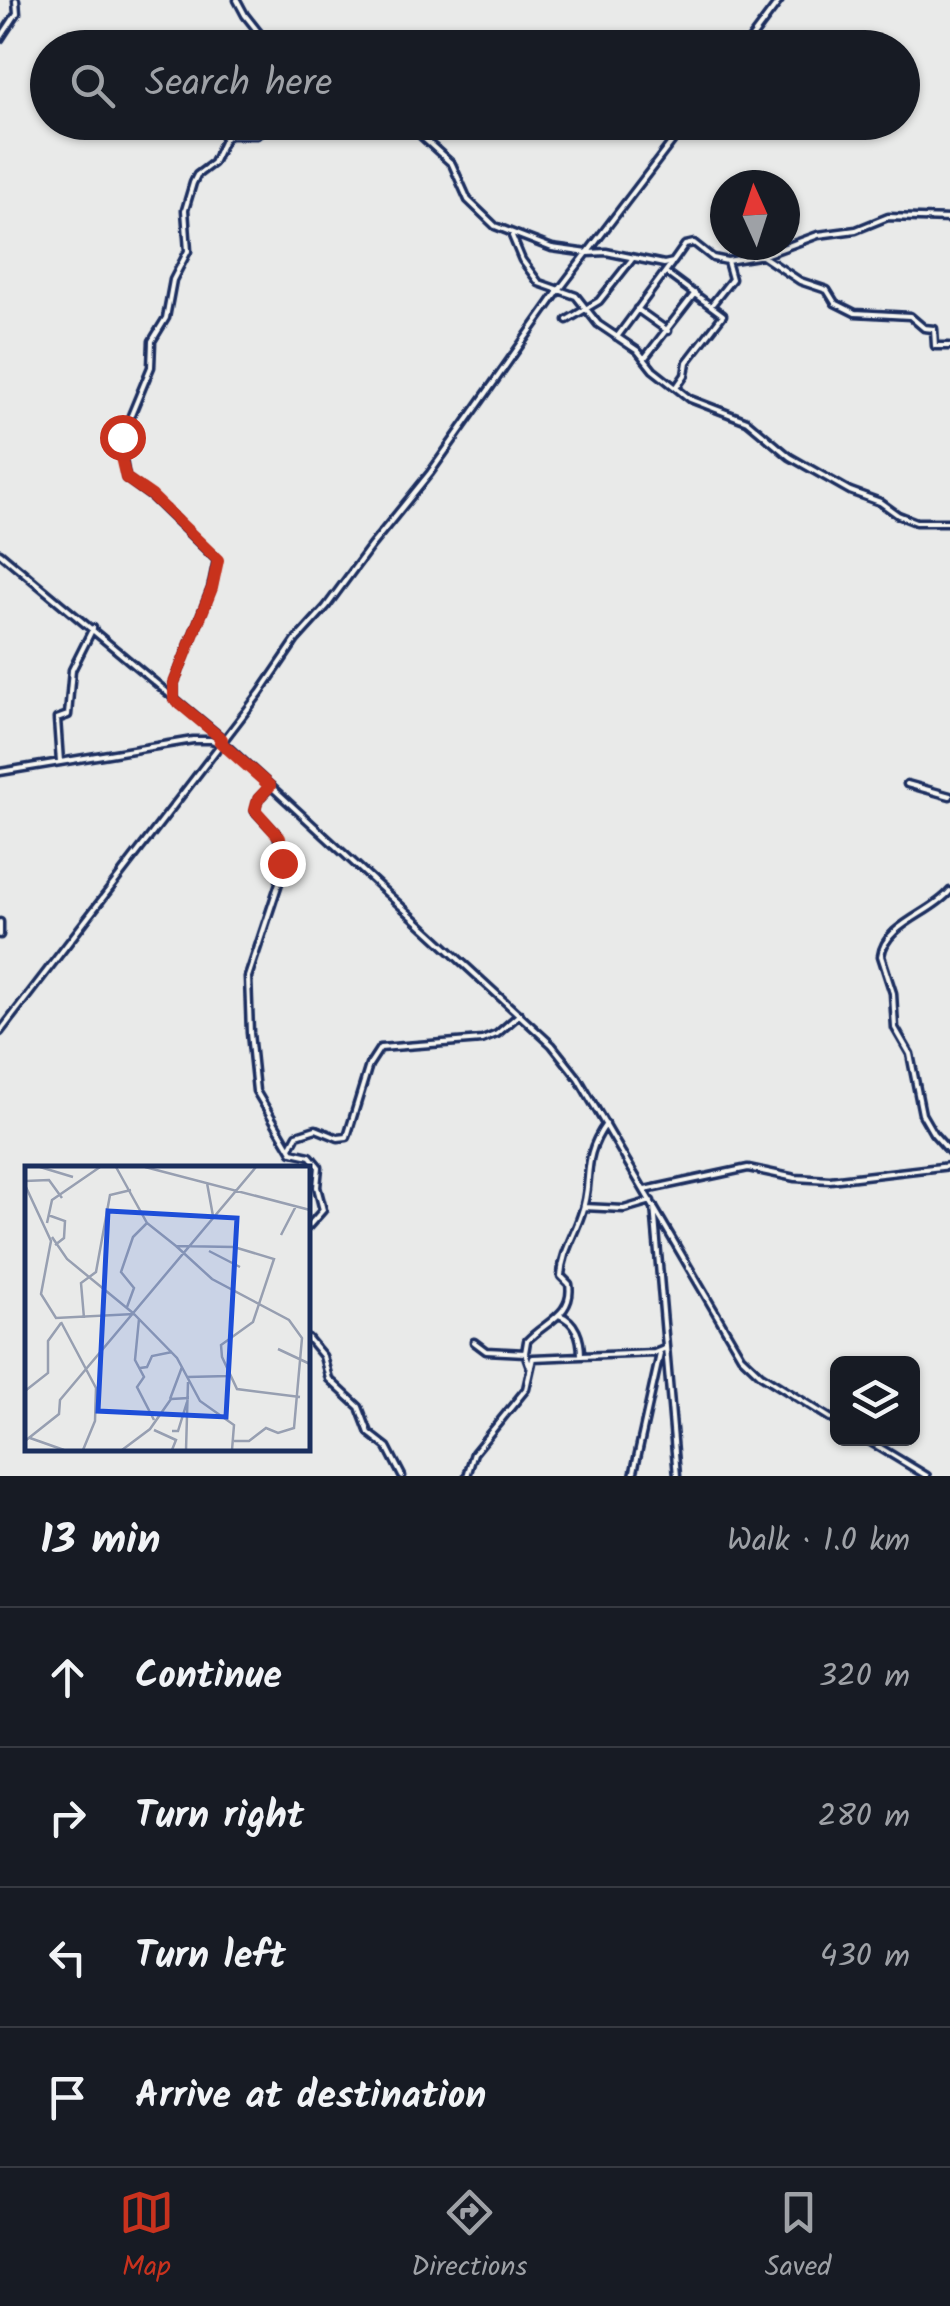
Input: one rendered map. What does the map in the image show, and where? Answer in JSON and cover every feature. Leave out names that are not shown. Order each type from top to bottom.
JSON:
[{"type":"street","points":[[0,39],[17,13],[16,0]]},
{"type":"street","points":[[237,0],[257,30]]},
{"type":"street","points":[[757,30],[778,1]]},
{"type":"street","points":[[174,699],[174,683],[212,588],[218,560],[152,496],[126,478],[120,442],[152,367],[152,341],[166,318],[173,280],[188,251],[185,210],[195,178],[212,163],[223,140]]},
{"type":"street","points":[[426,140],[448,160],[468,200],[487,221],[511,234],[552,248],[606,252],[660,264],[673,262]]},
{"type":"street","points":[[0,1032],[296,640],[430,473],[559,290],[673,140]]},
{"type":"street","points":[[800,241],[856,230],[888,217],[950,219]]},
{"type":"street","points":[[511,234],[536,280],[576,296],[598,324],[690,399],[747,420],[790,457],[898,515],[923,523],[950,522]]},
{"type":"street","points":[[617,337],[683,248],[691,243],[710,257]]},
{"type":"street","points":[[568,320],[599,301],[633,258]]},
{"type":"street","points":[[712,305],[732,279],[727,260]]},
{"type":"street","points":[[768,260],[800,281],[828,290],[835,303],[846,309],[858,314],[910,316],[924,328],[934,329],[934,346],[950,346]]},
{"type":"street","points":[[666,272],[723,317],[687,362],[685,375],[676,388]]},
{"type":"street","points":[[644,359],[695,294]]},
{"type":"street","points":[[637,309],[668,331]]},
{"type":"street","points":[[0,553],[221,741],[520,1014],[565,1060],[741,1356],[761,1375],[830,1418]]},
{"type":"street","points":[[60,762],[57,719],[68,715],[71,673],[92,628]]},
{"type":"street","points":[[0,772],[193,740],[221,741]]},
{"type":"street","points":[[906,784],[950,796]]},
{"type":"street","points":[[270,786],[258,799],[255,810],[280,838],[282,872],[248,977],[250,1029],[256,1091],[290,1149],[312,1158],[319,1167],[317,1187],[323,1210],[310,1225]]},
{"type":"street","points":[[950,890],[936,905],[888,938],[881,956],[893,993],[895,1028],[910,1054],[922,1114],[950,1152]]},
{"type":"street","points":[[0,922],[0,935]]},
{"type":"street","points":[[290,1149],[296,1136],[318,1128],[338,1138],[347,1137],[369,1065],[380,1048],[482,1040],[520,1014]]},
{"type":"street","points":[[566,1318],[570,1290],[561,1269],[584,1207],[589,1154],[606,1124]]},
{"type":"street","points":[[645,1190],[748,1168],[794,1178],[830,1180],[950,1166]]},
{"type":"street","points":[[584,1207],[624,1209],[652,1203]]},
{"type":"street","points":[[652,1203],[662,1350],[677,1476]]},
{"type":"street","points":[[530,1366],[525,1352],[531,1336],[566,1307]]},
{"type":"street","points":[[559,1315],[580,1336],[581,1355]]},
{"type":"street","points":[[310,1340],[323,1356],[328,1379],[363,1412],[369,1433],[387,1447],[402,1476]]},
{"type":"street","points":[[474,1342],[486,1350],[525,1352]]},
{"type":"street","points":[[467,1476],[472,1458],[526,1389],[535,1357],[662,1350]]},
{"type":"street","points":[[634,1476],[662,1350]]},
{"type":"street","points":[[877,1446],[927,1476]]},
{"type":"route","points":[[122,437],[119,449],[126,478],[152,496],[218,560],[212,588],[174,683],[174,699],[270,786],[258,799],[255,810],[280,838],[282,863]]}]
